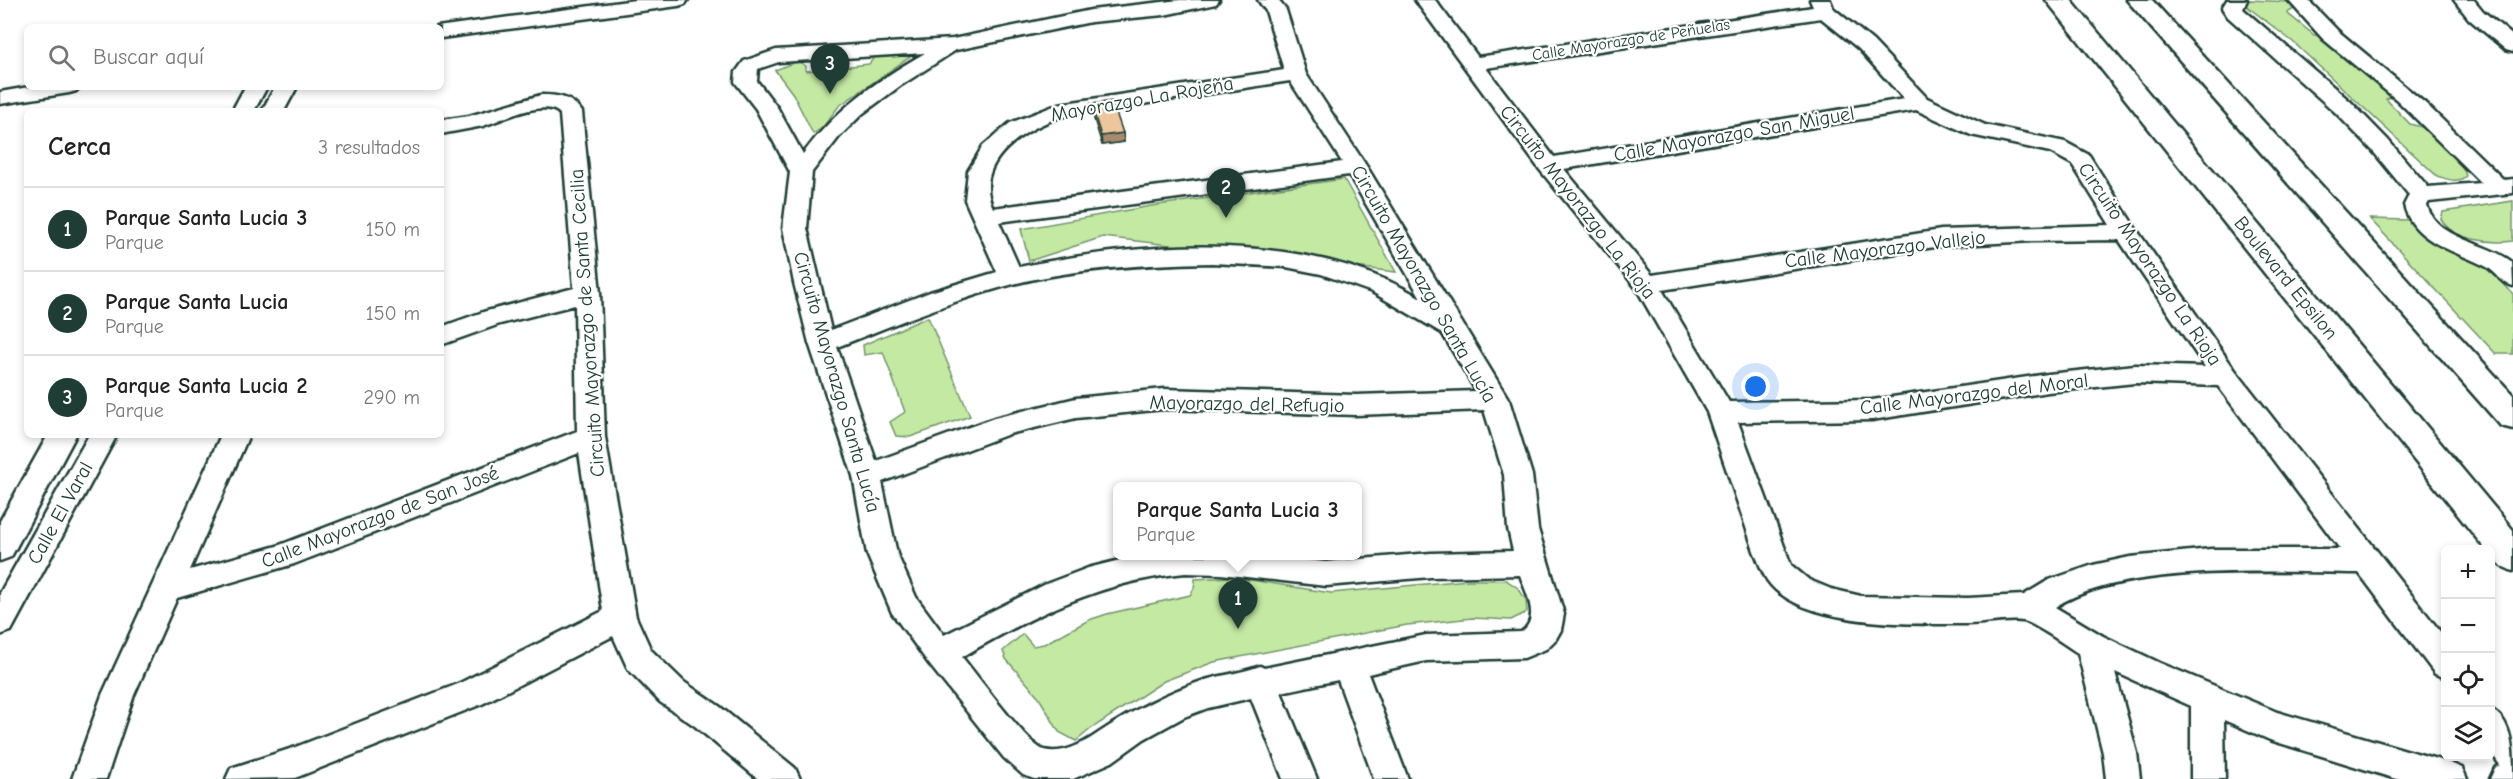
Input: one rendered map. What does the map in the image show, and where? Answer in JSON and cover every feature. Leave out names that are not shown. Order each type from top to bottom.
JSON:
[{"type":"street","points":[[444,32],[678,0]]},
{"type":"street","points":[[953,45],[908,70],[877,91],[841,122],[801,172],[766,107],[746,82],[746,72],[751,65],[760,60],[790,55],[953,45],[1091,16],[1164,9],[1209,0]]},
{"type":"street","name":"Circuito Mayorazgo Santa Lucía","points":[[801,172],[795,228],[822,343],[867,476],[882,554],[903,604],[940,654],[1025,757],[1035,764],[1056,766],[1071,764],[1100,751],[1132,729],[1205,694],[1426,648],[1524,645],[1535,640],[1545,630],[1548,614],[1523,529],[1518,475],[1495,400],[1356,167],[1296,74],[1276,10],[1268,0]]},
{"type":"street","name":"Circuito Mayorazgo La Rioja","points":[[1425,0],[1548,165],[1647,284],[1721,412],[1779,573],[1798,589],[1840,605],[1861,609],[1968,611],[2029,608],[2059,590],[2088,579],[2178,564],[2281,560],[2368,561]]},
{"type":"street","name":"Boulevard Epsilon","points":[[2058,0],[2513,556]]},
{"type":"street","points":[[2139,0],[2513,417]]},
{"type":"street","points":[[2237,0],[2232,8],[2235,14],[2343,107],[2380,145],[2421,194],[2439,195],[2506,187]]},
{"type":"street","points":[[2298,0],[2334,40],[2398,90],[2506,187]]},
{"type":"street","points":[[2464,0],[2476,15],[2513,46]]},
{"type":"street","name":"Circuito Mayorazgo La Rioja","points":[[1823,5],[1866,45],[1919,103],[1979,130],[2057,147],[2075,155],[2086,166],[2126,232],[2226,377],[2441,659]]},
{"type":"street","name":"Calle Mayorazgo de Peñuelas","points":[[1472,64],[1823,5]]},
{"type":"street","name":"Mayorazgo La Rojeña","points":[[1011,276],[977,200],[979,171],[991,151],[1018,128],[1059,110],[1296,74]]},
{"type":"street","points":[[0,98],[50,90]]},
{"type":"street","points":[[245,108],[254,90]]},
{"type":"street","points":[[275,108],[284,90]]},
{"type":"street","name":"Circuito Mayorazgo de Santa Cecilia","points":[[444,126],[475,121],[539,101],[560,102],[571,112],[587,293],[591,436],[620,617],[639,659],[672,692],[707,716],[783,779]]},
{"type":"street","name":"Calle Mayorazgo San Miguel","points":[[1548,165],[1919,103]]},
{"type":"street","points":[[983,217],[1356,167]]},
{"type":"street","points":[[2421,194],[2415,201],[2415,210],[2418,218],[2429,228],[2508,268]]},
{"type":"street","name":"Calle Mayorazgo Vallejo","points":[[1647,284],[1941,238],[2033,233],[2126,232]]},
{"type":"street","points":[[822,343],[941,297],[1011,276],[1150,256],[1220,255],[1276,259],[1319,266],[1379,285],[1450,327]]},
{"type":"street","points":[[444,335],[492,318],[587,293]]},
{"type":"street","name":"Calle Mayorazgo del Moral","points":[[1721,412],[1872,410],[2048,383],[2135,374],[2226,377]]},
{"type":"street","name":"Mayorazgo del Refugio","points":[[867,476],[1004,425],[1076,408],[1164,399],[1356,405],[1495,400]]},
{"type":"street","name":"Calle Mayorazgo de San José","points":[[166,589],[283,556],[591,436]]},
{"type":"street","points":[[0,549],[60,438]]},
{"type":"street","name":"Calle El Varal","points":[[0,622],[102,438]]},
{"type":"street","points":[[88,779],[118,695],[234,438]]},
{"type":"street","points":[[940,654],[1009,615],[1084,583],[1139,568],[1185,561],[1233,562],[1324,574],[1416,566],[1531,562]]},
{"type":"street","points":[[2029,608],[2092,645],[2270,725],[2327,744],[2450,779]]},
{"type":"street","points":[[243,779],[295,763],[470,694],[620,617]]},
{"type":"street","points":[[2092,645],[2120,753],[2123,779]]},
{"type":"street","points":[[1348,664],[1391,779]]},
{"type":"street","points":[[1260,681],[1300,779]]},
{"type":"street","points":[[2207,698],[2208,779]]},
{"type":"street","points":[[2495,730],[2513,756]]},
{"type":"street","points":[[2507,779],[2513,776]]},
{"type":"green space","points":[[2250,0],[2291,2],[2294,9],[2287,13],[2314,35],[2324,36],[2392,97],[2386,99],[2410,124],[2425,128],[2463,168],[2466,176],[2456,180],[2437,176],[2293,42],[2244,4]]},
{"type":"green space","points":[[908,52],[914,54],[839,106],[822,128],[813,134],[793,94],[775,70],[798,61],[806,66],[806,71],[869,64],[875,56]]},
{"type":"green space","points":[[1344,179],[1396,272],[1103,237],[1029,261],[1021,229],[1151,206]]},
{"type":"green space","points":[[2513,201],[2513,241],[2484,241],[2463,236],[2446,226],[2441,219],[2443,212]]},
{"type":"green space","points":[[2370,219],[2409,220],[2435,239],[2481,259],[2513,294],[2513,354],[2496,354]]},
{"type":"green space","points":[[928,317],[970,416],[910,437],[896,436],[890,422],[905,412],[883,352],[864,355],[863,345]]},
{"type":"green space","points":[[1232,577],[1331,593],[1468,580],[1506,580],[1518,588],[1526,600],[1527,612],[1511,620],[1473,618],[1407,625],[1214,662],[1164,681],[1076,741],[1059,732],[1038,696],[1006,659],[1003,651],[1023,634],[1033,646],[1044,644],[1089,620],[1190,595],[1195,579]]},
{"type":"building","points":[[1112,101],[1123,133],[1101,136],[1091,104]]},
{"type":"place","name":"Parque Santa Lucia 2","points":[[830,94]]},
{"type":"place","name":"Parque Santa Lucia","points":[[1226,218]]},
{"type":"place","name":"Parque Santa Lucia 3","points":[[1238,629]]}]
